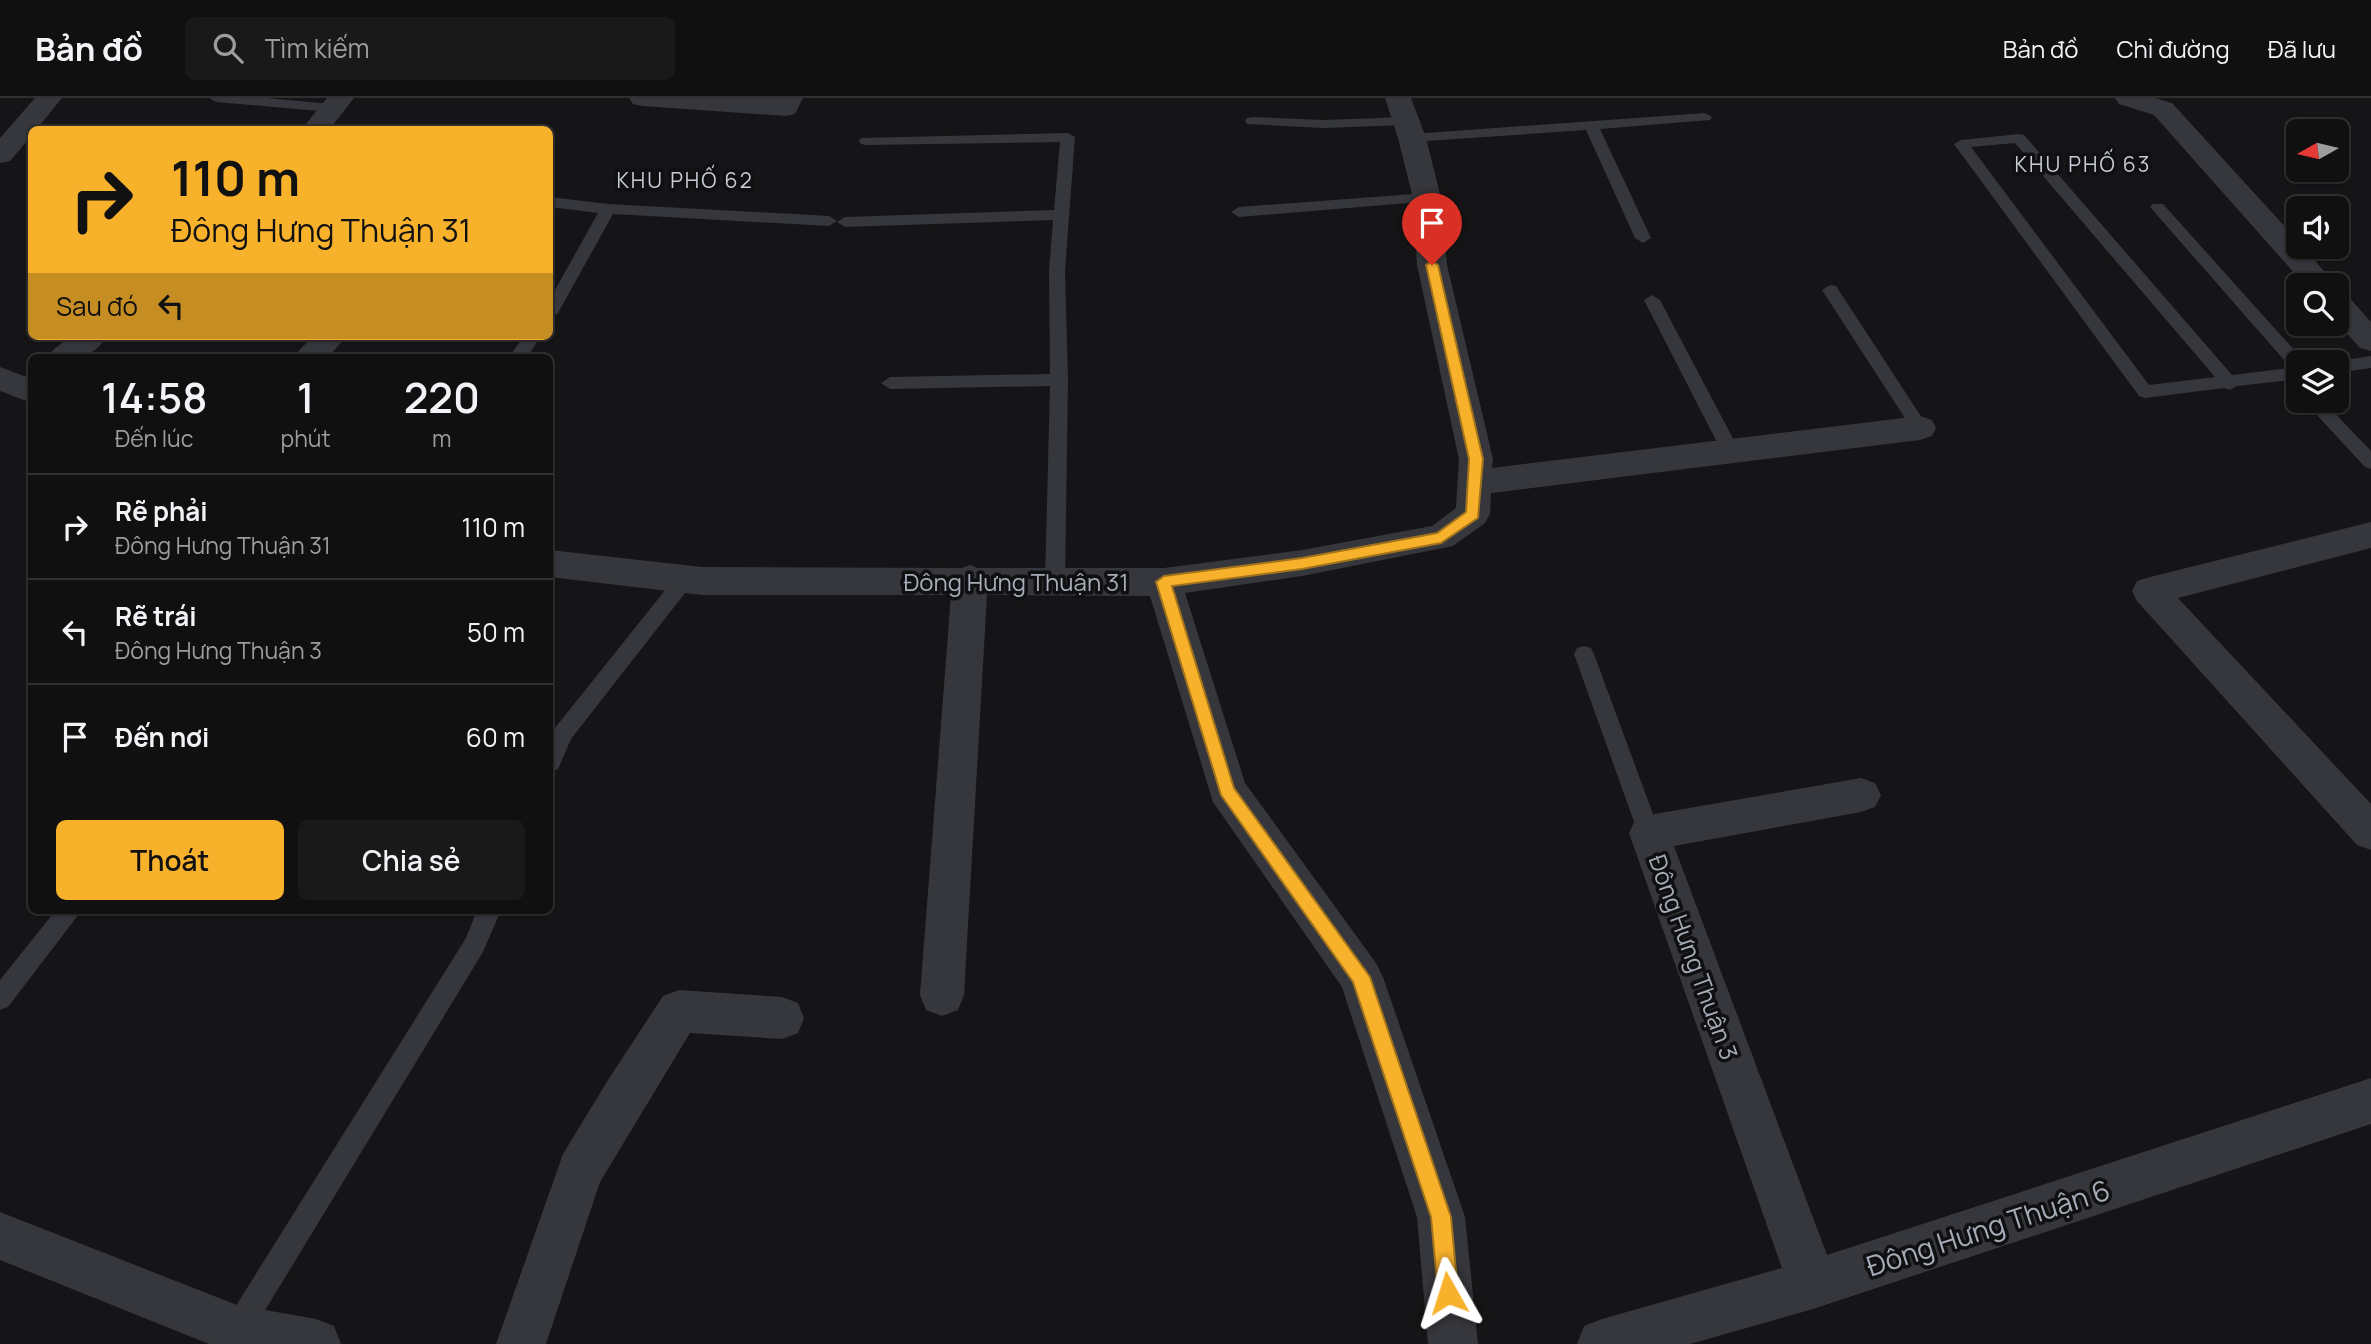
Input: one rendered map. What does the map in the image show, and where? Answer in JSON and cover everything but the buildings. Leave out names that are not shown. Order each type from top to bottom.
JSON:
[{"type":"street","points":[[0,155],[49,98]]},
{"type":"street","points":[[642,98],[786,108],[790,98]]},
{"type":"street","points":[[2128,98],[2164,110],[2310,273]]},
{"type":"street","points":[[317,126],[336,103]]},
{"type":"street","points":[[1405,119],[1427,198],[1432,265],[1476,459],[1473,499],[1730,450],[1920,428]]},
{"type":"street","points":[[2349,316],[2371,341]]},
{"type":"street","points":[[68,354],[87,340]]},
{"type":"street","points":[[312,354],[328,340]]},
{"type":"street","name":"Đông Hưng Thuận 31","points":[[553,564],[685,579],[1164,582],[1302,563],[1441,537],[1473,499]]},
{"type":"street","points":[[2371,535],[2150,592],[2371,832]]},
{"type":"street","points":[[942,995],[970,579]]},
{"type":"street","points":[[1164,582],[1227,790],[1361,977],[1441,1217],[1453,1344]]},
{"type":"street","name":"Đông Hưng Thuận 3","points":[[1813,1284],[1649,833],[1861,795]]},
{"type":"street","points":[[521,1344],[580,1171],[679,1011],[782,1018]]},
{"type":"street","name":"Đông Hưng Thuận 6","points":[[1602,1344],[1813,1284],[2371,1101]]},
{"type":"street","points":[[0,1236],[234,1337],[316,1344]]},
{"type":"lane","points":[[216,98],[336,103]]},
{"type":"lane","points":[[1252,121],[1322,124],[1405,119],[1591,125],[1705,117]]},
{"type":"lane","points":[[1591,125],[1643,238]]},
{"type":"lane","points":[[866,141],[1068,137],[1057,271],[1059,380],[1055,582]]},
{"type":"lane","points":[[2230,384],[2019,138],[1961,144],[2146,392],[2230,384],[2286,376]]},
{"type":"lane","points":[[1238,212],[1427,198]]},
{"type":"lane","points":[[553,202],[608,209],[837,221],[1062,215]]},
{"type":"lane","points":[[2158,207],[2286,364]]},
{"type":"lane","points":[[553,308],[608,209]]},
{"type":"lane","points":[[1830,290],[1920,428]]},
{"type":"lane","points":[[1651,300],[1730,450]]},
{"type":"lane","points":[[2349,365],[2371,362]]},
{"type":"lane","points":[[890,383],[1059,380]]},
{"type":"lane","points":[[2324,413],[2371,462]]},
{"type":"lane","points":[[553,756],[562,734],[685,579]]},
{"type":"lane","points":[[1584,654],[1649,833]]},
{"type":"lane","points":[[0,999],[68,914]]},
{"type":"lane","points":[[234,1337],[475,944],[487,914]]},
{"type":"district","name":"KHU PHỐ 63","points":[[2083,164]]},
{"type":"district","name":"KHU PHỐ 62","points":[[685,180]]},
{"type":"route","points":[[1432,265],[1476,459],[1473,514],[1441,537],[1302,563],[1164,582],[1227,790],[1361,977],[1441,1217],[1448,1293]]}]
